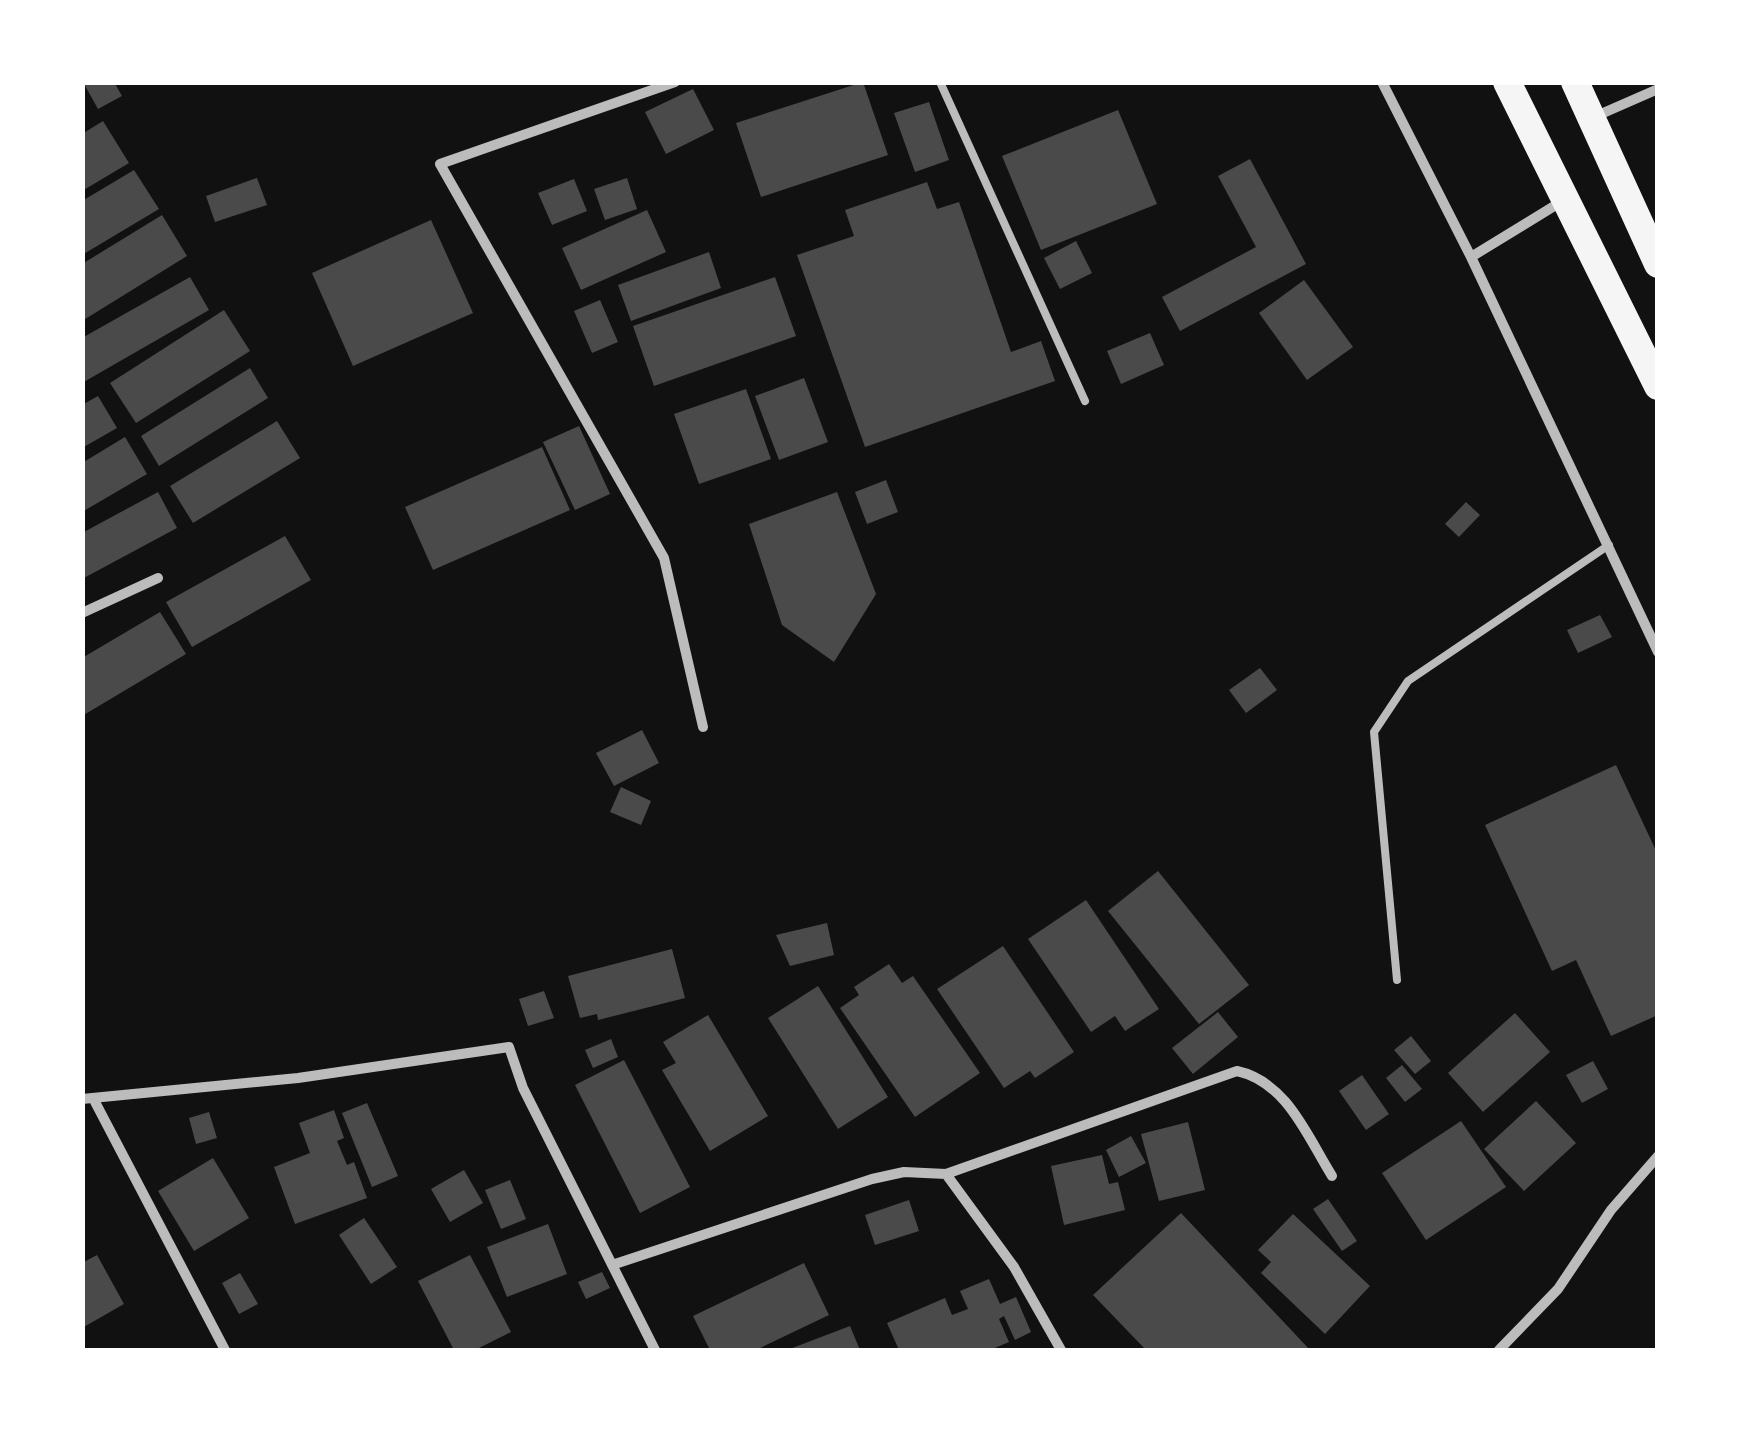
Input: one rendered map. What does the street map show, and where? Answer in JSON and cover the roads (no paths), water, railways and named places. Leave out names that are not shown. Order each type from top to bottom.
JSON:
[{"type":"highway","points":[[1507,82],[1658,386]]},
{"type":"highway","points":[[1576,82],[1658,264]]},
{"type":"street","points":[[675,82],[440,164],[664,558],[703,727]]},
{"type":"street","points":[[1382,82],[1610,545],[1658,652]]},
{"type":"street","points":[[1593,117],[1658,89]]},
{"type":"street","points":[[1471,258],[1564,200]]},
{"type":"street","points":[[82,614],[158,578]]},
{"type":"street","points":[[226,1350],[88,1098],[298,1078],[509,1047],[524,1088],[654,1350]]},
{"type":"street","points":[[612,1264],[872,1180],[904,1172],[946,1174],[1237,1071],[1276,1088],[1332,1176]]},
{"type":"street","points":[[1499,1350],[1558,1290],[1611,1210],[1658,1156]]},
{"type":"street","points":[[946,1174],[1014,1267],[1061,1350]]},
{"type":"lane","points":[[940,82],[1085,401]]},
{"type":"lane","points":[[1397,980],[1373,758],[1374,732],[1408,681],[1610,545]]}]
